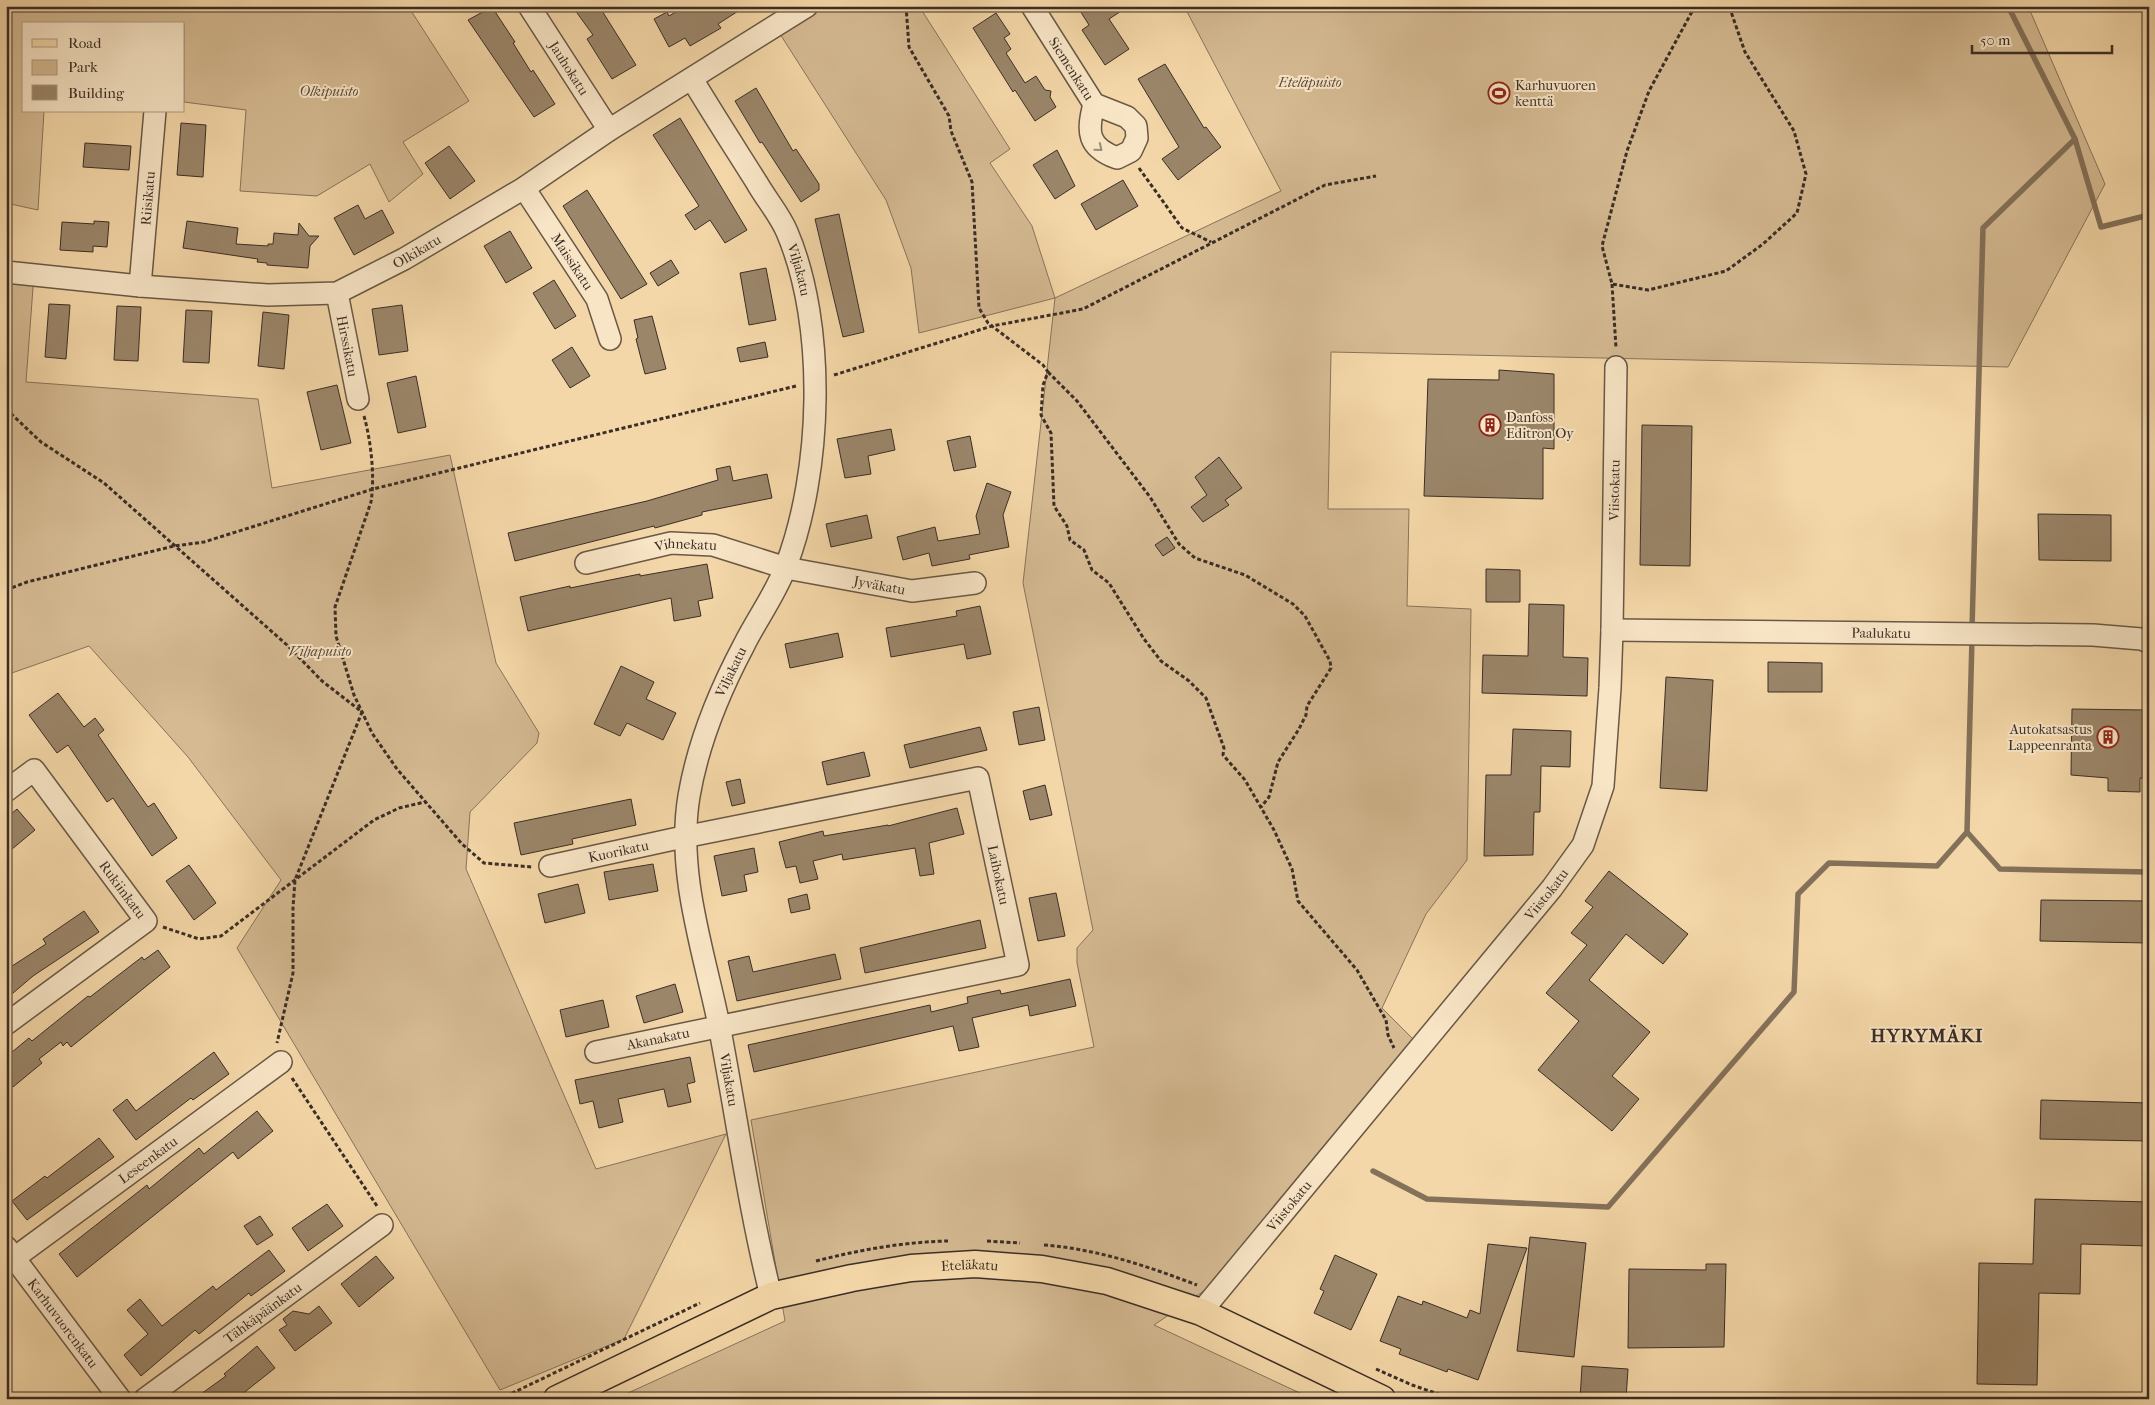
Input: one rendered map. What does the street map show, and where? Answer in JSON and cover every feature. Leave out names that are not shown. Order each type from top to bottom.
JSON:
[{"type":"main road","name":"Eteläkatu","points":[[557,1399],[771,1296],[852,1278],[911,1268],[975,1264],[1042,1269],[1209,1302],[1382,1399]]},
{"type":"street","name":"Jauhokatu","points":[[529,6],[609,130]]},
{"type":"street","name":"Olkikatu","points":[[6,272],[140,286],[268,295],[336,293],[404,259],[524,188],[609,130],[807,6]]},
{"type":"street","name":"Siemenkatu","points":[[1032,6],[1094,104],[1127,117],[1136,126],[1137,138],[1131,151],[1127,154],[1117,158],[1102,152],[1093,143],[1090,119],[1094,104]]},
{"type":"street","name":"Viljakatu","points":[[692,79],[786,231],[800,273],[809,315],[816,380],[812,466],[801,516],[786,568],[718,697],[701,747],[689,796],[686,836],[690,896],[719,1026],[771,1296]]},
{"type":"street","name":"Riisikatu","points":[[140,286],[155,112]]},
{"type":"street","name":"Maissikatu","points":[[524,188],[597,299],[610,339]]},
{"type":"street","name":"Hirssikatu","points":[[336,293],[358,399]]},
{"type":"street","name":"Viistokatu","points":[[1209,1302],[1552,888],[1583,845],[1602,786],[1610,688],[1616,367]]},
{"type":"street","name":"Vihnekatu","points":[[586,563],[671,544],[713,544],[786,568]]},
{"type":"street","name":"Jyväkatu","points":[[786,568],[912,591],[975,583]]},
{"type":"street","name":"Paalukatu","points":[[1612,630],[2093,635],[2141,639],[2149,642]]},
{"type":"street","name":"Rukiinkatu","points":[[6,791],[34,770],[146,921],[6,1024]]},
{"type":"street","name":"Laihokatu","points":[[686,836],[978,778],[1018,964],[719,1026]]},
{"type":"street","name":"Kuorikatu","points":[[550,866],[686,836]]},
{"type":"street","name":"Akanakatu","points":[[596,1052],[719,1026]]},
{"type":"street","name":"Leseenkatu","points":[[9,1256],[281,1062]]},
{"type":"street","name":"Tähkäpäänkatu","points":[[145,1399],[382,1225]]},
{"type":"street","name":"Karhuvuorenkatu","points":[[9,1256],[120,1399]]},
{"type":"path","points":[[906,6],[909,46],[949,116],[951,131],[972,182],[979,308],[992,326],[1044,365],[1048,372],[1077,401],[1150,497],[1179,544],[1195,558],[1245,575],[1293,604],[1305,616],[1330,661],[1331,668],[1307,706],[1306,715],[1299,729],[1278,762],[1269,797],[1261,807]]},
{"type":"path","points":[[1616,367],[1617,332],[1612,284],[1602,246],[1628,151],[1649,91],[1695,6]]},
{"type":"path","points":[[1612,284],[1648,290],[1726,272],[1763,244],[1797,213],[1806,174],[1794,131],[1746,52],[1729,6]]},
{"type":"path","points":[[1127,154],[1182,228],[1212,242]]},
{"type":"path","points":[[6,590],[28,582],[174,546],[204,542],[373,489],[776,393],[992,326],[1083,309],[1325,185],[1376,176]]},
{"type":"path","points":[[1048,372],[1043,385],[1041,415],[1051,433],[1054,506],[1067,526],[1070,540],[1084,550],[1092,570],[1109,583],[1144,639],[1161,662],[1189,681],[1206,698],[1224,748],[1224,755],[1245,780],[1261,807],[1292,869],[1298,901],[1357,970],[1386,1020],[1388,1035],[1403,1068]]},
{"type":"path","points":[[358,399],[367,427],[373,489],[371,502],[334,607],[336,636],[354,695],[372,733],[396,769],[462,844],[484,863],[522,868],[550,866]]},
{"type":"path","points":[[6,409],[41,442],[104,483],[287,645],[322,681],[362,712]]},
{"type":"path","points":[[362,712],[295,880],[292,908],[292,974],[276,1046],[281,1062],[381,1212],[382,1225]]},
{"type":"path","points":[[146,921],[199,939],[221,936],[374,820],[399,808],[425,802]]},
{"type":"path","points":[[812,1262],[840,1255],[915,1242],[952,1241]]},
{"type":"path","points":[[981,1241],[1028,1244]]},
{"type":"path","points":[[1038,1244],[1066,1246],[1142,1264],[1209,1302]]},
{"type":"path","points":[[500,1399],[533,1381],[701,1303]]},
{"type":"path","points":[[1370,1366],[1412,1385],[1453,1399]]},
{"type":"green space","name":"Olkipuisto","points":[[6,6],[408,6],[469,101],[403,142],[423,174],[389,202],[370,164],[317,196],[240,191],[246,110],[185,102],[185,22],[22,22],[22,112],[44,112],[38,210],[6,203]]},
{"type":"green space","points":[[826,6],[919,6],[1010,149],[990,163],[1032,226],[1055,298],[919,333],[911,268],[886,200],[780,34]]},
{"type":"green space","name":"Eteläpuisto","points":[[1184,6],[2028,6],[2105,184],[2008,367],[1331,352],[1328,509],[1409,509],[1407,606],[1471,609],[1467,860],[1426,914],[1382,1008],[1415,1041],[1220,1280],[1154,1325],[1302,1394],[1302,1399],[615,1399],[785,1321],[751,1120],[1094,1047],[1077,963],[1077,948],[1093,930],[1023,583],[1055,298],[1281,191]]},
{"type":"green space","name":"Viljapuisto","points":[[34,274],[26,382],[258,399],[272,488],[450,455],[496,663],[539,733],[537,743],[470,812],[466,869],[596,1169],[726,1134],[624,1339],[500,1390],[237,948],[281,880],[188,757],[89,646],[6,675],[6,276]]},
{"type":"building","points":[[572,6],[599,6],[636,65],[612,79],[587,39],[593,35]]},
{"type":"building","points":[[686,6],[746,6],[718,24],[721,28],[690,46],[685,38],[669,47],[654,19],[667,12],[669,16]]},
{"type":"building","points":[[1077,6],[1129,6],[1109,19],[1129,49],[1105,65],[1082,30],[1089,25]]},
{"type":"building","points":[[492,7],[515,42],[513,43],[531,72],[533,70],[555,104],[534,117],[468,20]]},
{"type":"building","points":[[996,13],[1010,34],[1004,38],[1011,49],[1006,53],[1025,83],[1036,76],[1045,90],[1051,91],[1050,97],[1056,107],[1035,121],[1015,90],[1013,92],[973,28]]},
{"type":"building","points":[[1165,64],[1204,128],[1206,127],[1221,147],[1178,180],[1162,159],[1179,147],[1138,79]]},
{"type":"building","points":[[756,88],[793,151],[796,149],[819,184],[819,190],[801,202],[762,142],[760,143],[735,101]]},
{"type":"building","points":[[680,118],[747,230],[725,243],[710,220],[695,230],[685,215],[699,206],[653,135]]},
{"type":"building","points":[[181,123],[206,125],[203,177],[177,175]]},
{"type":"building","points":[[85,143],[131,146],[129,170],[83,167]]},
{"type":"building","points":[[449,146],[475,181],[450,199],[425,163]]},
{"type":"building","points":[[1057,150],[1075,186],[1055,199],[1033,165]]},
{"type":"building","points":[[1123,180],[1138,206],[1096,230],[1081,204]]},
{"type":"building","points":[[587,190],[647,284],[621,299],[563,206]]},
{"type":"building","points":[[358,205],[365,219],[382,210],[394,233],[354,255],[334,218]]},
{"type":"building","points":[[839,214],[864,332],[843,337],[815,219]]},
{"type":"building","points":[[94,221],[109,222],[107,247],[93,246],[93,252],[60,250],[62,222],[94,224]]},
{"type":"building","points":[[187,221],[238,228],[236,244],[268,246],[268,244],[273,244],[274,233],[298,235],[299,223],[309,236],[319,236],[310,246],[308,268],[267,265],[267,263],[257,262],[258,259],[183,248]]},
{"type":"building","points":[[510,231],[532,268],[506,283],[484,246]]},
{"type":"building","points":[[671,260],[679,273],[658,286],[650,273]]},
{"type":"building","points":[[766,268],[776,320],[749,325],[740,273]]},
{"type":"building","points":[[554,280],[576,316],[555,329],[533,293]]},
{"type":"building","points":[[49,304],[70,305],[66,359],[45,357]]},
{"type":"building","points":[[402,305],[408,351],[379,355],[372,309]]},
{"type":"building","points":[[117,306],[141,307],[138,361],[114,360]]},
{"type":"building","points":[[186,310],[212,311],[209,363],[183,362]]},
{"type":"building","points":[[263,312],[289,315],[284,369],[258,366]]},
{"type":"building","points":[[652,316],[666,369],[645,374],[636,339],[638,338],[634,320]]},
{"type":"building","points":[[765,342],[768,357],[740,362],[737,348]]},
{"type":"building","points":[[572,347],[590,376],[570,388],[552,360]]},
{"type":"building","name":"Danfoss Editron Oy","points":[[1499,370],[1554,374],[1554,449],[1543,448],[1543,499],[1424,496],[1428,379],[1499,380]]},
{"type":"building","points":[[416,376],[426,427],[398,433],[387,383]]},
{"type":"building","points":[[337,385],[351,443],[321,450],[307,392]]},
{"type":"building","points":[[1642,425],[1692,426],[1690,566],[1640,565]]},
{"type":"building","points":[[891,429],[895,450],[868,456],[871,474],[845,478],[837,439]]},
{"type":"building","points":[[970,436],[976,467],[954,471],[947,441]]},
{"type":"building","points":[[1219,457],[1242,488],[1225,500],[1229,505],[1203,522],[1191,507],[1207,495],[1195,477]]},
{"type":"building","points":[[730,466],[733,481],[767,474],[772,498],[702,512],[702,515],[655,528],[654,526],[515,561],[508,533],[647,501],[718,480],[716,469]]},
{"type":"building","points":[[987,483],[1011,492],[1003,515],[1009,547],[969,555],[970,559],[932,566],[929,553],[903,560],[897,537],[935,527],[938,541],[980,534],[976,516]]},
{"type":"building","points":[[2038,514],[2111,515],[2111,561],[2039,560]]},
{"type":"building","points":[[867,515],[872,538],[831,547],[826,524]]},
{"type":"building","points":[[1167,537],[1175,548],[1163,556],[1155,545]]},
{"type":"building","points":[[707,564],[713,598],[698,601],[701,616],[674,621],[671,598],[528,631],[520,597],[570,586],[570,588],[640,574],[640,576]]},
{"type":"building","points":[[1486,569],[1520,570],[1520,602],[1486,602]]},
{"type":"building","points":[[1529,604],[1564,605],[1563,657],[1588,658],[1587,696],[1482,693],[1483,655],[1528,656]]},
{"type":"building","points":[[980,606],[991,654],[967,659],[964,644],[891,657],[886,628],[957,616],[956,611]]},
{"type":"building","points":[[838,633],[843,657],[790,668],[785,644]]},
{"type":"building","points":[[1768,662],[1822,663],[1822,692],[1768,692]]},
{"type":"building","points":[[621,666],[654,682],[646,699],[676,713],[663,740],[627,723],[620,736],[594,724]]},
{"type":"building","points":[[1666,677],[1713,680],[1707,791],[1660,788]]},
{"type":"building","points":[[58,693],[84,727],[95,718],[104,730],[98,735],[148,807],[154,803],[177,838],[152,856],[113,798],[107,802],[68,745],[57,753],[29,715]]},
{"type":"building","points":[[1039,707],[1045,740],[1019,745],[1013,712]]},
{"type":"building","name":"Autokatsastus Lappeenranta","points":[[2072,709],[2145,710],[2144,778],[2140,778],[2140,792],[2108,791],[2108,778],[2071,775]]},
{"type":"building","points":[[980,727],[987,750],[910,768],[904,745]]},
{"type":"building","points":[[1513,729],[1571,731],[1570,767],[1541,766],[1540,812],[1534,812],[1533,855],[1484,856],[1486,775],[1511,775]]},
{"type":"building","points":[[864,752],[870,776],[827,785],[822,762]]},
{"type":"building","points":[[740,779],[745,803],[732,806],[726,782]]},
{"type":"building","points":[[1045,785],[1052,815],[1030,820],[1023,791]]},
{"type":"building","points":[[631,799],[636,825],[572,839],[573,844],[521,855],[514,823]]},
{"type":"building","points":[[957,808],[964,834],[929,843],[934,874],[920,876],[915,848],[843,860],[842,854],[813,861],[818,879],[800,883],[796,866],[786,868],[779,842],[823,831],[824,836],[888,826]]},
{"type":"building","points":[[17,809],[35,830],[6,854],[6,818]]},
{"type":"building","points":[[754,848],[758,872],[744,875],[747,891],[722,896],[714,856]]},
{"type":"building","points":[[653,864],[658,891],[609,900],[604,872]]},
{"type":"building","points":[[189,865],[216,903],[194,920],[166,881]]},
{"type":"building","points":[[1609,871],[1688,934],[1663,964],[1626,934],[1589,980],[1650,1032],[1612,1076],[1639,1099],[1612,1131],[1538,1070],[1579,1021],[1546,993],[1587,945],[1571,933],[1593,907],[1585,901]]},
{"type":"building","points":[[578,884],[585,913],[545,923],[538,894]]},
{"type":"building","points":[[1056,893],[1065,936],[1038,941],[1029,898]]},
{"type":"building","points":[[807,894],[810,909],[791,913],[788,899]]},
{"type":"building","points":[[2041,900],[2149,901],[2149,943],[2040,941]]},
{"type":"building","points":[[84,911],[99,932],[33,976],[6,999],[6,970],[46,944],[43,939]]},
{"type":"building","points":[[980,920],[986,948],[865,973],[860,948]]},
{"type":"building","points":[[158,950],[170,967],[71,1047],[67,1042],[63,1046],[61,1042],[39,1059],[42,1063],[13,1087],[6,1079],[6,1057],[29,1038],[32,1041],[88,996],[90,997],[142,957],[144,960]]},
{"type":"building","points":[[835,954],[841,979],[737,1001],[728,961],[749,956],[753,972]]},
{"type":"building","points":[[1070,979],[1076,1006],[1030,1016],[1028,1005],[972,1018],[979,1047],[959,1051],[953,1026],[754,1072],[748,1045],[930,1005],[931,1012],[968,1003],[967,997],[1000,990],[1001,994]]},
{"type":"building","points":[[675,984],[683,1012],[644,1023],[636,996]]},
{"type":"building","points":[[603,1000],[609,1027],[566,1037],[560,1010]]},
{"type":"building","points":[[214,1052],[229,1074],[193,1100],[191,1098],[136,1140],[113,1110],[127,1099],[136,1111]]},
{"type":"building","points":[[690,1057],[695,1082],[687,1084],[691,1102],[668,1107],[664,1089],[618,1099],[623,1122],[599,1128],[593,1101],[580,1104],[575,1080]]},
{"type":"building","points":[[2041,1100],[2149,1103],[2149,1141],[2040,1139]]},
{"type":"building","points":[[257,1111],[273,1131],[238,1159],[233,1152],[77,1277],[59,1254],[147,1185],[149,1189],[199,1148],[204,1154]]},
{"type":"building","points":[[99,1138],[114,1157],[27,1220],[12,1201],[45,1176],[47,1178]]},
{"type":"building","points":[[2035,1199],[2149,1202],[2149,1246],[2081,1244],[2080,1294],[2039,1293],[2037,1385],[1977,1384],[1979,1263],[2033,1264]]},
{"type":"building","points":[[327,1204],[343,1226],[308,1251],[292,1228]]},
{"type":"building","points":[[260,1216],[273,1235],[257,1245],[244,1226]]},
{"type":"building","points":[[1530,1237],[1586,1243],[1574,1357],[1517,1351]]},
{"type":"building","points":[[1488,1244],[1527,1248],[1478,1380],[1448,1369],[1447,1372],[1399,1354],[1401,1349],[1380,1341],[1398,1296],[1422,1305],[1423,1301],[1467,1318],[1470,1310],[1480,1314]]},
{"type":"building","points":[[269,1250],[285,1271],[251,1296],[249,1293],[199,1334],[195,1330],[141,1376],[124,1355],[148,1334],[127,1310],[140,1299],[162,1326],[213,1286],[216,1290]]},
{"type":"building","points":[[1335,1255],[1377,1274],[1351,1330],[1314,1313],[1324,1291],[1320,1289]]},
{"type":"building","points":[[376,1256],[394,1278],[359,1307],[341,1284]]},
{"type":"building","points":[[1706,1264],[1726,1264],[1724,1347],[1628,1348],[1629,1269],[1706,1270]]},
{"type":"building","points":[[319,1306],[332,1323],[295,1351],[279,1330],[287,1325],[283,1319],[293,1311],[309,1314]]},
{"type":"building","points":[[257,1346],[275,1368],[236,1399],[194,1399],[226,1376],[224,1374]]},
{"type":"building","points":[[1582,1366],[1628,1369],[1626,1399],[1580,1399]]},
{"type":"waterway","points":[[1972,629],[1983,228],[2075,139],[2008,6]]},
{"type":"waterway","points":[[2075,139],[2101,227],[2149,215]]},
{"type":"waterway","points":[[1373,1171],[1427,1199],[1608,1207],[1794,992],[1798,894],[1829,863],[1937,866],[1967,832],[1972,638]]},
{"type":"waterway","points":[[1967,832],[2000,869],[2149,872]]},
{"type":"place","name":"Karhuvuoren kenttä","points":[[1499,93]]},
{"type":"place","name":"Danfoss Editron Oy","points":[[1490,425]]},
{"type":"place","name":"Autokatsastus Lappeenranta","points":[[2108,737]]},
{"type":"district","name":"HYRYMÄKI","points":[[1927,1036]]}]
